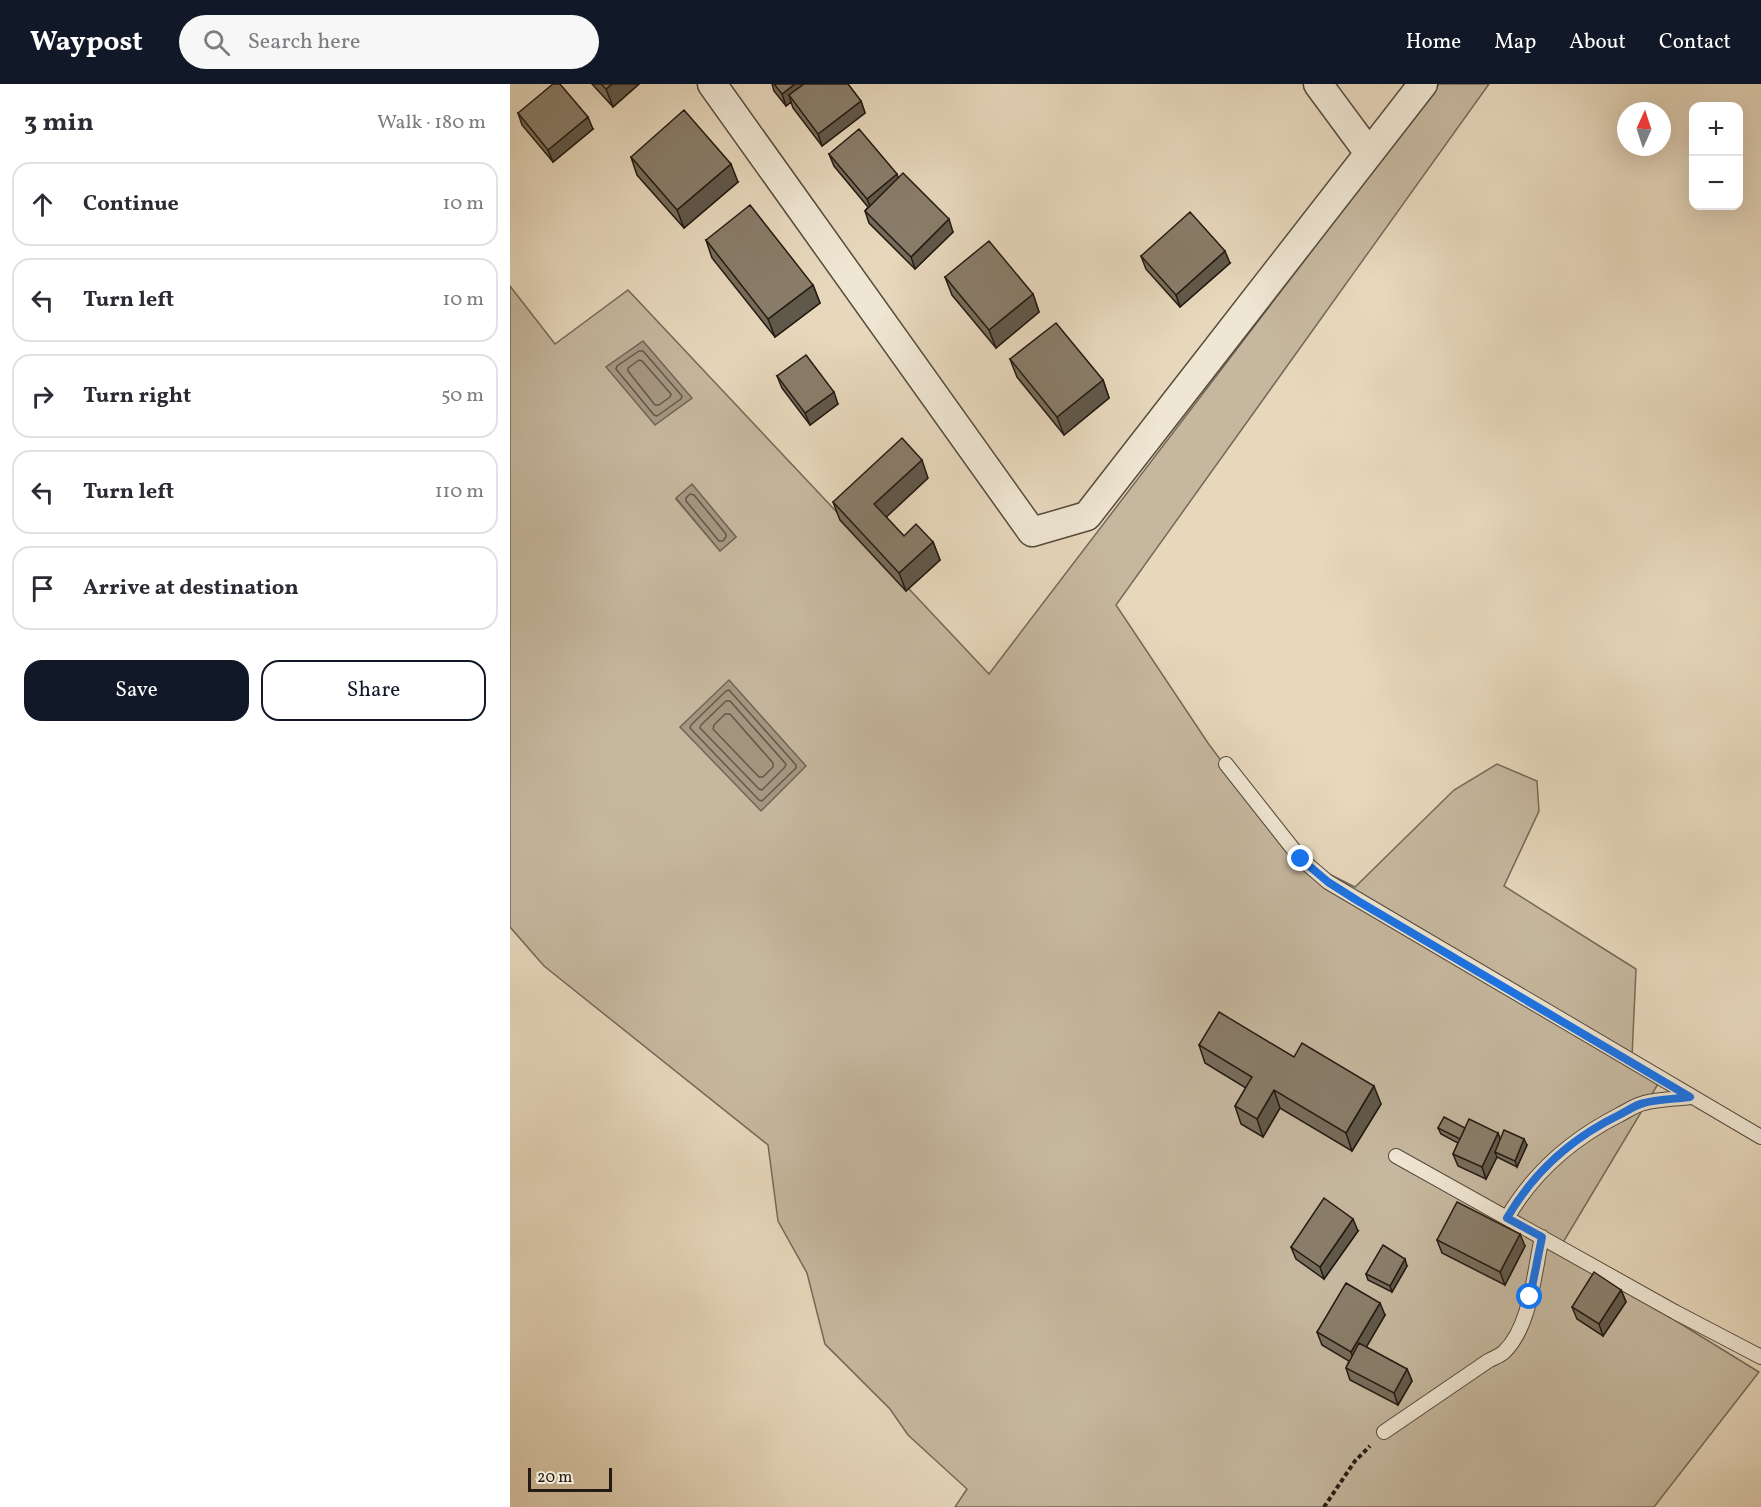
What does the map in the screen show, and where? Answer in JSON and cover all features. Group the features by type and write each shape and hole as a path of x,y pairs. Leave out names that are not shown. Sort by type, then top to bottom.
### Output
{"street":[{"path":"712,84 1032,532 1087,516 1423,84"},
{"path":"1318,84 1369,153"}],"lane":[{"path":"1227,764 1301,859 1328,882 1761,1137"},
{"path":"1507,1218 1520,1194 1533,1183 1548,1163 1572,1143 1609,1120 1644,1103 1690,1097"},
{"path":"1396,1156 1542,1237 1759,1352"},
{"path":"1384,1432 1488,1361 1504,1353 1515,1337 1530,1297 1542,1237"}],"path":[{"path":"1324,1507 1355,1461 1384,1432"}],"shaded area":[{"path":"1439,84 1489,84 1116,605 1208,743 1291,855 1355,887 1454,790 1497,764 1537,781 1539,811 1504,886 1636,969 1632,1057 1664,1074 1559,1249 1759,1372 1654,1507 955,1507 967,1489 908,1435 890,1409 825,1344 807,1273 778,1221 768,1145 544,966 510,927 510,286 555,344 628,290 989,674","holes":["692,485 736,537 720,551 676,499"]}],"water":[{"path":"643,341 692,398 655,425 606,367"},
{"path":"692,484 736,537 720,551 676,498"},
{"path":"729,680 806,766 761,811 680,727"}],"building":[{"path":"553,84 560,84 588,117 548,150 518,113"},
{"path":"601,84 612,84 606,89"},
{"path":"774,84 795,84 782,94"},
{"path":"804,84 848,84 861,101 818,134 789,95"},
{"path":"684,110 731,164 677,210 631,157"},
{"path":"859,129 897,174 867,199 829,154"},
{"path":"903,173 949,219 911,257 865,211"},
{"path":"750,205 813,285 768,319 706,240"},
{"path":"1190,212 1225,251 1176,295 1141,256"},
{"path":"989,241 1033,294 989,330 945,277"},
{"path":"1056,323 1103,380 1057,417 1010,359"},
{"path":"806,355 834,392 805,413 777,376"},
{"path":"902,438 922,460 874,504 904,536 916,524 933,542 899,573 833,502"},
{"path":"1219,1012 1294,1057 1302,1043 1374,1086 1346,1133 1274,1090 1257,1119 1235,1106 1252,1077 1199,1045"},
{"path":"1444,1117 1465,1128 1460,1139 1438,1128"},
{"path":"1469,1119 1498,1133 1482,1167 1453,1154"},
{"path":"1504,1130 1524,1139 1515,1161 1495,1152"},
{"path":"1324,1198 1353,1219 1320,1267 1291,1247"},
{"path":"1457,1202 1520,1234 1500,1272 1437,1240"},
{"path":"1383,1245 1405,1259 1390,1286 1366,1274"},
{"path":"1594,1272 1621,1290 1599,1324 1572,1307"},
{"path":"1346,1283 1380,1303 1351,1352 1317,1332"},
{"path":"1359,1343 1407,1369 1394,1393 1346,1368"}],"route":[{"path":"1301,859 1328,882 1358,901 1690,1097 1644,1103 1609,1120 1572,1143 1548,1163 1533,1183 1520,1194 1507,1218 1542,1237 1530,1297"}]}
